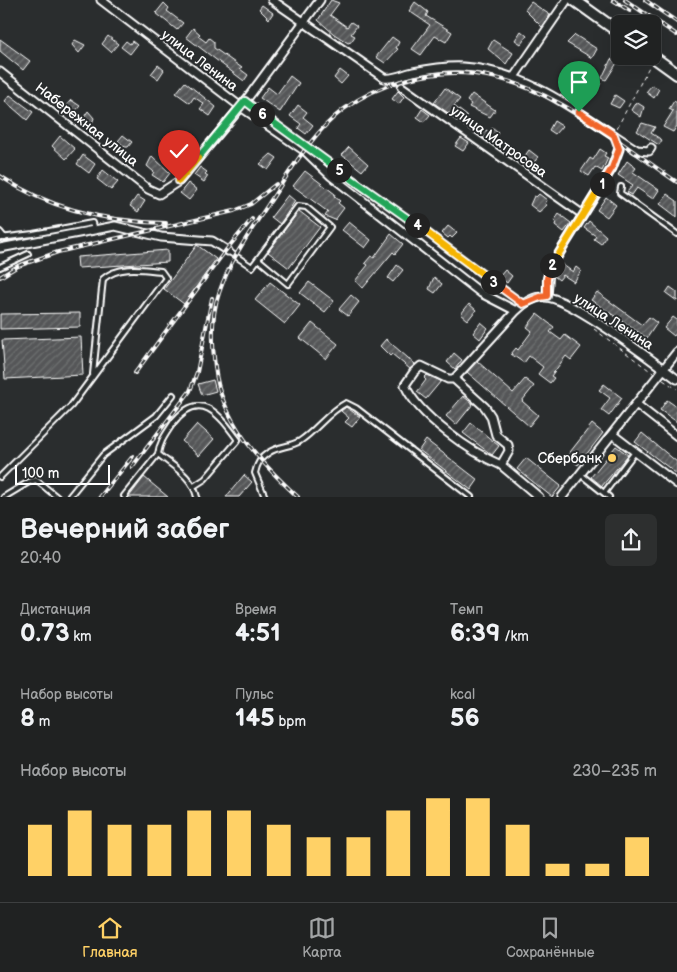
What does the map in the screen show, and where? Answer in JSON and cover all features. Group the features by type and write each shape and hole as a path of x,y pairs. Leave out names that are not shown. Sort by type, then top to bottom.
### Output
{"main road":[{"path":"574,0 611,27"},
{"path":"661,64 677,74"}],"street":[{"name":"улица Ленина","path":"101,0 241,107 305,151 331,176 480,293 516,311"},
{"path":"272,0 303,23 389,79 411,72 462,67 514,77 551,95 637,150 649,151 651,148"},
{"path":"241,107 320,0"},
{"path":"514,77 567,0"},
{"name":"Набережная улица","path":"0,72 148,189 159,194 179,181 241,107"},
{"name":"улица Матросова","path":"402,87 582,214"},
{"path":"454,379 523,304 547,296 549,270 612,168 619,149"},
{"path":"0,248 115,226 126,227 161,238 212,241 228,251"},
{"name":"улица Ленина","path":"547,296 577,309 677,379"},
{"path":"562,497 677,352"},
{"path":"501,465 509,451 508,445 496,435 492,416 485,407 454,379 448,379 421,366 414,372 405,385 416,403 444,428 501,465 539,497"},
{"path":"636,404 677,436"},
{"path":"612,434 677,484"}],"lane":[{"path":"621,187 620,193 677,234"},
{"path":"228,251 252,266 298,206 306,207 330,227 288,284 258,259"},
{"path":"0,232 3,238 92,223 94,230"},
{"path":"0,267 28,254"},
{"path":"0,477 71,406 166,278 161,270 137,269 112,272 103,279 93,374"},
{"path":"69,497 103,454 156,416 173,395"},
{"path":"265,497 256,472 260,460 274,450 292,446 303,440 338,407 346,403 356,408 471,497"},
{"path":"125,497 132,485 158,454 159,442 185,409 194,405 204,406 222,418 238,440 205,479 194,486"},
{"path":"604,493 635,452"},
{"path":"158,454 187,476 194,486 197,497"},
{"path":"580,474 608,497"},
{"path":"4,497 29,482 36,480 57,497"}],"path":[{"path":"614,135 649,65"},
{"path":"321,158 406,216 523,304"},
{"path":"591,326 658,377 677,389"}],"building":[{"path":"331,0 339,3 330,15 347,27 351,22 357,26 351,34 355,36 351,42 348,43 334,34 318,20"},
{"path":"415,2 428,12 426,16 452,32 446,42 435,36 421,55 412,49 430,25 409,11"},
{"path":"531,2 550,15 542,27 525,10"},
{"path":"164,3 169,8 167,11 183,23 177,30 156,13"},
{"path":"262,5 273,13 269,19 259,9"},
{"path":"193,28 200,34 198,36 206,42 209,38 214,42 214,48 242,68 240,69 248,75 244,81 186,37"},
{"path":"521,31 527,36 521,44 515,40"},
{"path":"575,35 597,49 592,58 567,43"},
{"path":"108,36 118,44 111,52 102,44"},
{"path":"392,37 399,42 396,48 398,49 385,63 376,57"},
{"path":"0,39 30,61 23,70 0,51"},
{"path":"75,40 85,45 79,53 72,45"},
{"path":"493,40 513,53 506,64 488,49"},
{"path":"126,41 130,44 132,41 137,45 130,54 121,47"},
{"path":"611,59 611,65 616,65 606,80 602,78"},
{"path":"158,65 164,70 158,79 151,74"},
{"path":"340,70 348,76 341,84 334,78"},
{"path":"290,76 299,83 280,112 260,98 268,87 277,94"},
{"path":"590,76 601,83 595,93 583,85"},
{"path":"185,82 216,107 210,116 200,109 204,104 194,97 190,103 176,93"},
{"path":"652,85 659,89 654,98 646,92"},
{"path":"445,88 460,99 454,106 467,116 465,125 434,103"},
{"path":"398,91 404,97 399,104 392,99"},
{"path":"472,94 495,110 490,117 469,107 471,104 467,101"},
{"path":"10,95 33,112 27,120 5,101"},
{"path":"615,95 624,101 619,108 610,104"},
{"path":"71,100 80,106 72,115 64,108"},
{"path":"674,101 677,103 677,126 673,132 663,127 673,111 669,109"},
{"path":"636,102 644,107 641,117 631,110"},
{"path":"298,105 307,112 303,117 313,125 306,134 298,128 301,124 290,116"},
{"path":"422,109 430,115 424,122 417,117"},
{"path":"88,111 94,118 91,126 82,120"},
{"path":"554,121 562,126 555,134 549,130"},
{"path":"642,123 655,127 651,133 662,140 659,145 637,131"},
{"path":"492,128 498,133 490,143 481,136 486,130 489,132"},
{"path":"123,135 132,142 128,147 125,147 118,141"},
{"path":"60,136 75,149 66,159 52,146"},
{"path":"461,138 469,143 463,151 455,146"},
{"path":"349,147 368,164 362,171 342,155"},
{"path":"600,149 606,153 604,156 608,158 602,171 595,167 589,176 581,171 590,158 593,160"},
{"path":"529,150 538,157 531,167 522,160"},
{"path":"271,154 277,158 268,170 260,164"},
{"path":"83,155 95,164 89,173 77,164"},
{"path":"152,156 170,173 163,182 152,175 154,172 147,166"},
{"path":"627,161 636,168 633,172 659,190 653,199 637,188 632,195 627,192 633,185 618,175"},
{"path":"200,167 207,172 205,174 208,176 204,182 194,175"},
{"path":"103,170 118,182 111,190 97,179"},
{"path":"305,171 335,194 334,196 340,201 338,203 344,208 335,220 325,216 328,212 293,186"},
{"path":"188,183 197,190 189,200 180,193"},
{"path":"539,194 547,200 545,204 547,205 539,212 530,205 534,196 536,197"},
{"path":"667,194 677,201 677,217 660,204"},
{"path":"288,195 295,201 280,224 271,217"},
{"path":"137,196 145,201 138,212 130,206"},
{"path":"606,197 616,205 607,217 597,210"},
{"path":"299,211 320,227 289,268 268,252"},
{"path":"559,214 571,223 564,232 555,225 556,222 554,221"},
{"path":"589,221 606,236 601,244 594,239 596,236 584,228"},
{"path":"349,222 371,240 365,248 342,230"},
{"path":"448,226 457,233 452,238 450,236 448,238 442,233"},
{"path":"391,234 403,244 395,254 393,252 363,288 355,281 368,265 365,263 371,256 374,258"},
{"path":"197,245 216,259 184,304 164,289"},
{"path":"168,250 168,262 78,268 77,257"},
{"path":"560,263 573,272 576,267 581,271 574,282 563,275 559,280 554,276"},
{"path":"397,265 403,270 393,282 388,278"},
{"path":"505,270 512,276 507,283 499,277"},
{"path":"434,277 442,284 435,293 429,289"},
{"path":"270,282 300,305 285,324 255,300"},
{"path":"309,282 334,301 325,312 300,293"},
{"path":"670,287 677,292 677,301 666,293"},
{"path":"597,292 642,325 649,317 657,323 647,338 591,300"},
{"path":"351,295 359,302 348,316 339,309"},
{"path":"469,304 476,310 468,320 461,314"},
{"path":"80,313 80,327 0,329 0,314"},
{"path":"537,314 554,327 550,332 561,340 565,335 581,347 571,360 566,356 551,376 554,378 550,383 538,374 543,367 529,356 524,363 511,354 516,348 518,350 532,331 527,327"},
{"path":"673,317 677,320 677,332 674,336 664,328"},
{"path":"481,322 488,328 480,339 473,333"},
{"path":"312,323 338,344 326,359 300,338"},
{"path":"81,337 83,375 5,379 2,340"},
{"path":"386,339 415,364 410,369 392,354 390,356 380,346"},
{"path":"454,353 462,360 455,369 447,362"},
{"path":"477,361 513,393 525,379 534,386 522,401 538,415 529,426 467,372"},
{"path":"427,375 441,381 426,399 417,392 426,380 424,378"},
{"path":"213,380 216,391 202,395 198,384"},
{"path":"604,384 622,398 609,416 601,410 610,398 599,390"},
{"path":"463,396 473,404 456,425 446,416"},
{"path":"667,400 677,407 677,422 660,410"},
{"path":"346,407 360,417 352,427 345,422 349,418 341,411"},
{"path":"471,423 499,446 492,455 463,433"},
{"path":"197,424 214,439 199,456 182,441"},
{"path":"592,424 603,433 578,465 567,456"},
{"path":"642,433 677,462 677,474 635,442"},
{"path":"426,440 478,480 471,490 419,450"},
{"path":"616,446 628,455 602,486 591,477"},
{"path":"526,458 561,486 552,497 517,469"},
{"path":"244,475 252,482 239,497 226,497"},
{"path":"144,477 168,497 129,497"}],"railway":[{"path":"613,0 630,11"},
{"path":"625,0 677,35"},
{"path":"645,0 677,22"},
{"path":"298,497 257,455 234,423 225,405 215,367 213,320 219,293 235,258 248,236 312,141 344,109 389,85 423,76 457,73 502,79 529,88 581,116 677,182"},
{"path":"0,176 38,197 80,212 122,220 166,223"},
{"path":"0,277 18,266 58,252 234,211 251,204 276,184"},
{"path":"135,373 226,250 252,219"},
{"path":"132,467 190,391 197,372 212,298"},
{"path":"100,497 133,456"}],"place":[{"name":"Сбербанк","path":"612,458"}],"route":[{"path":"179,181 245,101 309,149 406,216 523,304 547,296 549,270 612,168 619,149 614,135 579,112"}]}
